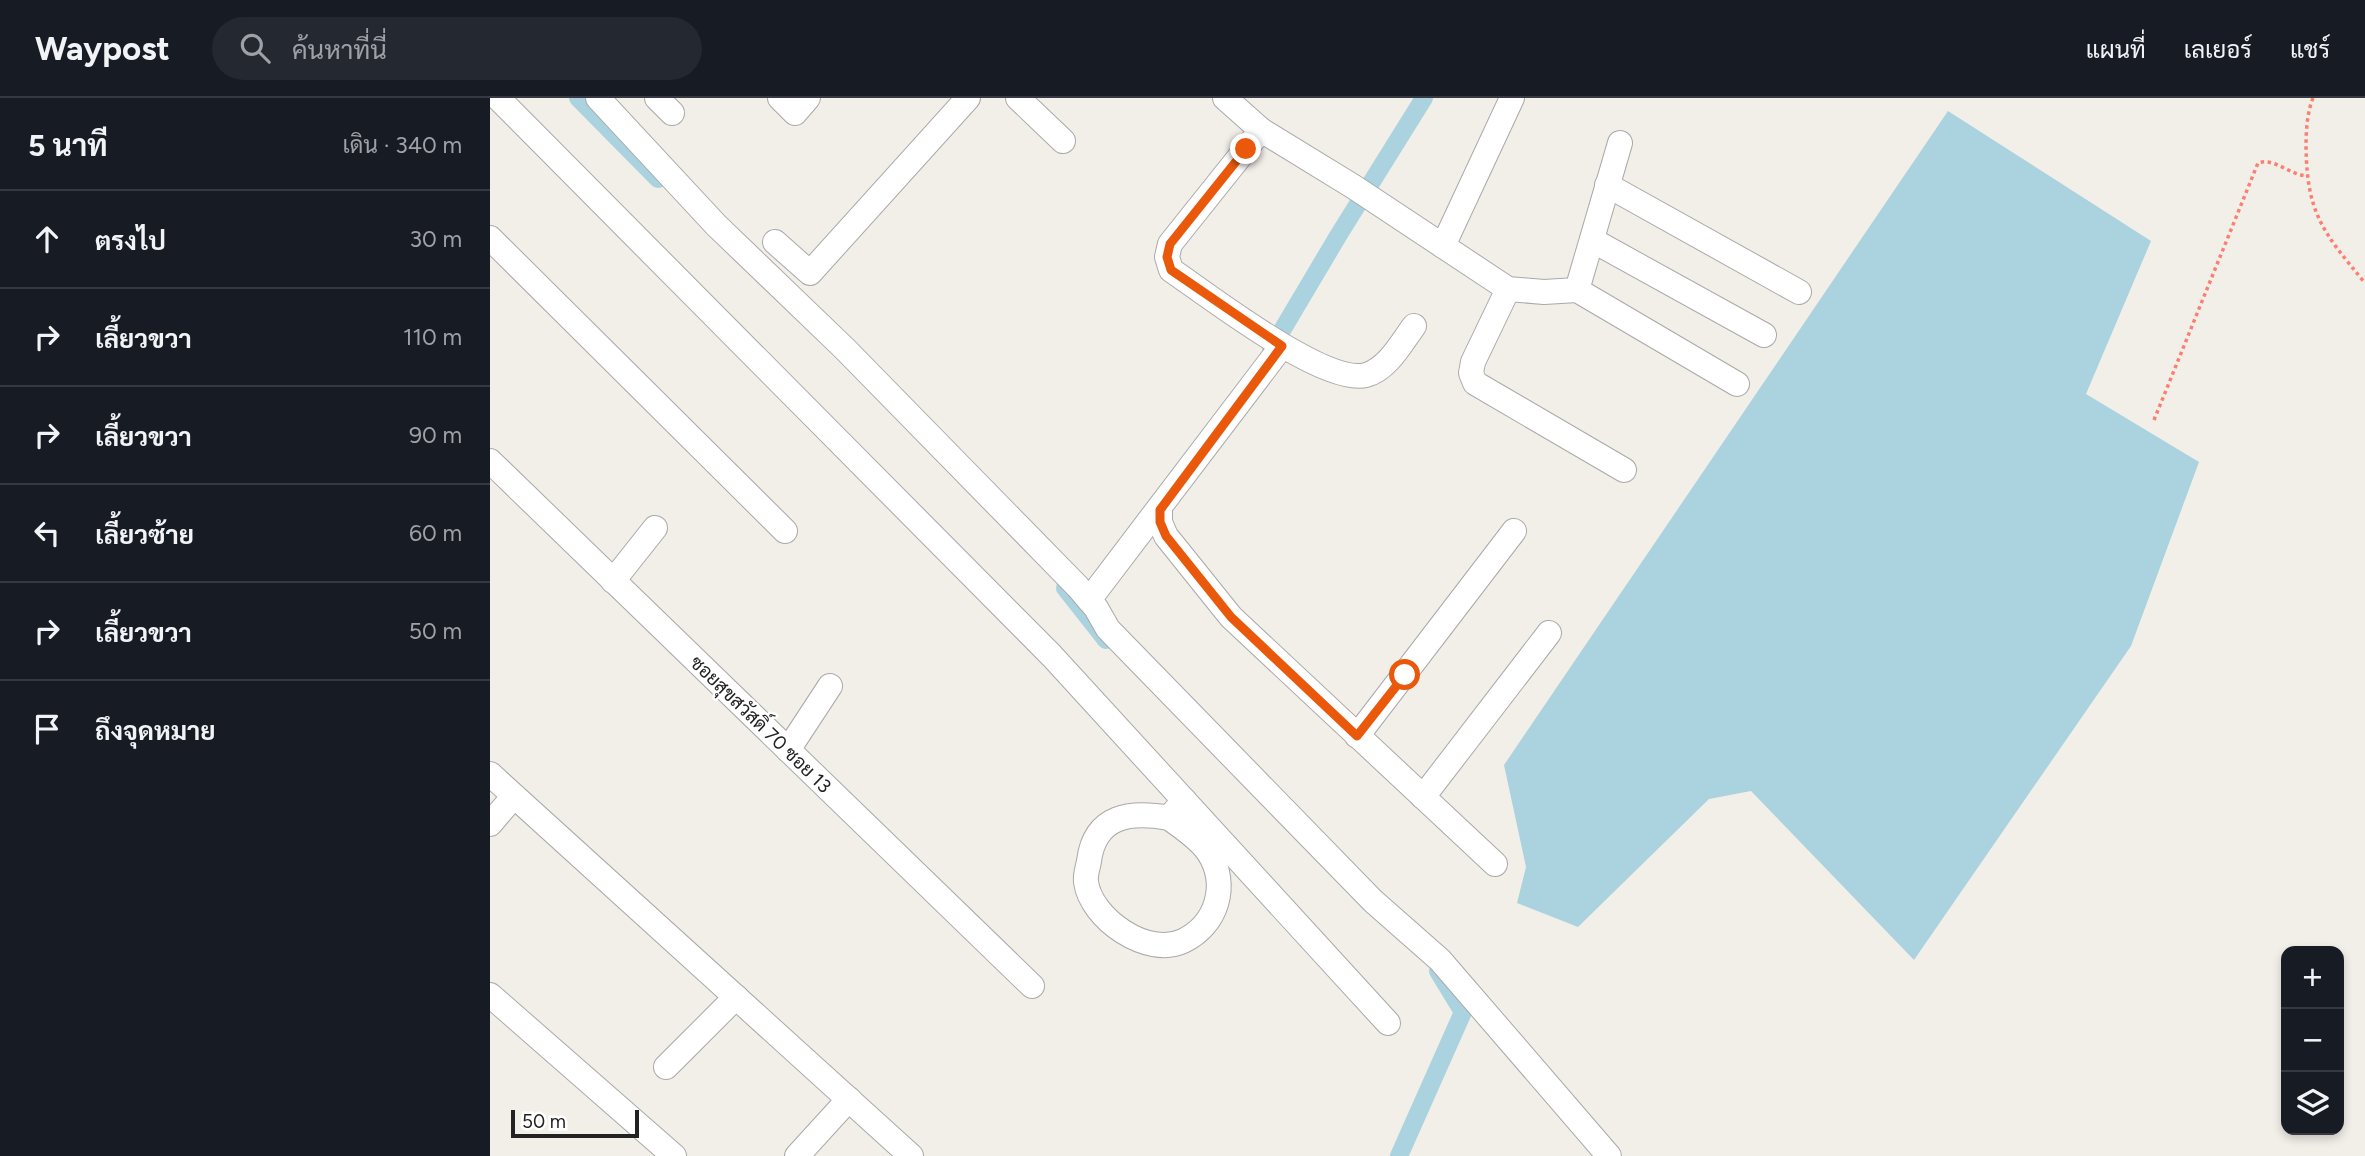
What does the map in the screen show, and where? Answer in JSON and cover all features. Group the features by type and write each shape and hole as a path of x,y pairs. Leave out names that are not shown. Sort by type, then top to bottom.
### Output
{"street":[{"path":"498,98 1052,656 1176,809 1208,850 1217,870 1217,904 1207,927 1181,943 1145,945 1116,927 1094,903 1086,881 1089,855 1096,834 1112,820 1176,809"},
{"path":"598,98 716,225 845,349 1089,600 1108,629 1340,868 1389,916 1440,960 1609,1156"},
{"path":"780,98 795,113 808,98"},
{"path":"775,242 810,273 968,98"},
{"path":"1018,98 1063,141"},
{"path":"1225,98 1261,130 1354,187 1508,289 1544,292 1577,290 1737,384"},
{"path":"1443,246 1512,98"},
{"path":"1261,130 1170,244 1167,257 1171,270 1282,346 1347,377 1368,375 1390,359 1414,326"},
{"path":"1577,290 1620,143"},
{"path":"1607,185 1799,292"},
{"path":"490,238 785,531"},
{"path":"1592,240 1764,335"},
{"path":"1508,289 1473,362 1471,373 1475,383 1624,470"},
{"path":"1089,600 1282,346"},
{"name":"ซอยสุขสวัสดิ์ 70 ซอย 13","path":"490,461 1032,986"},
{"path":"1160,510 1160,522 1166,536 1231,617 1495,864"},
{"path":"613,581 654,528"},
{"path":"1357,736 1514,531"},
{"path":"1423,797 1549,633"},
{"path":"788,750 830,686"},
{"path":"490,774 911,1156"},
{"path":"490,824 514,796"},
{"path":"1176,809 1388,1023"},
{"path":"490,995 674,1156"},
{"path":"666,1067 736,997"},
{"path":"797,1156 849,1099"}],"path":[{"path":"2313,98 2306,136 2307,176 2312,206 2337,248 2365,283"},
{"path":"2154,420 2258,163 2267,161 2294,174 2307,176"}],"water":[{"path":"1948,111 2151,241 2086,394 2199,462 2131,646 1914,960 1751,791 1709,799 1578,927 1517,903 1526,867 1504,765"}],"waterway":[{"path":"578,98 658,179"},
{"path":"1271,349 1424,98"},
{"path":"1065,588 1106,640"},
{"path":"1399,1156 1463,1012 1438,971"}],"route":[{"path":"1246,149 1170,244 1167,257 1171,270 1282,346 1160,510 1160,522 1166,536 1231,617 1357,736 1405,675"}]}
